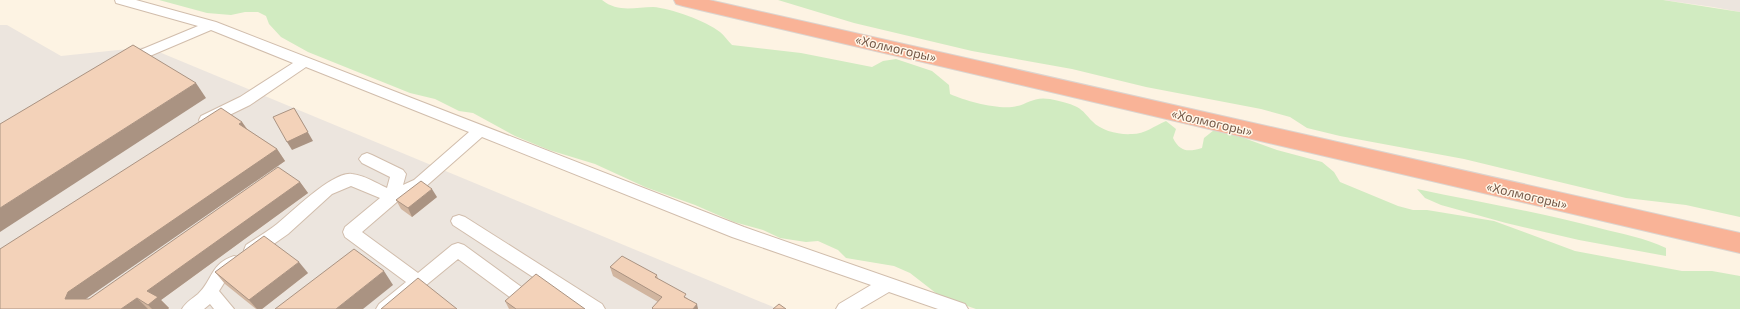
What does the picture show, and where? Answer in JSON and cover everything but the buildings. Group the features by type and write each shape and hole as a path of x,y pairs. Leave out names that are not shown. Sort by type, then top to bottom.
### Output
{"highway":[{"name":"«Холмогоры»","path":"683,0 1740,244"}],"lane":[{"path":"121,0 212,25 479,132 738,232 959,309"},
{"path":"114,68 134,56 212,25"},
{"path":"191,128 245,101 304,62"},
{"path":"418,282 351,232 392,197 419,184 479,132"},
{"path":"367,159 398,174 392,197"},
{"path":"206,297 223,270 282,229 327,190 351,178 392,197"},
{"path":"459,221 596,309"},
{"path":"385,309 458,250 521,296"},
{"path":"845,309 888,284"},
{"path":"191,309 210,294 225,309"}],"shaded area":[{"path":"1663,0 1740,0 1740,12 1713,7"},
{"path":"0,25 7,25 61,56 147,47 778,309 0,309"}],"green space":[{"path":"159,0 602,0 614,7 620,8 660,8 688,16 714,28 720,32 732,45 801,53 872,67 883,61 896,59 932,71 949,85 950,94 964,99 998,107 1012,107 1044,98 1067,103 1084,112 1100,127 1116,133 1137,134 1166,121 1176,129 1173,138 1179,146 1185,150 1202,148 1204,138 1214,130 1244,138 1277,150 1322,162 1334,172 1340,182 1398,206 1413,210 1427,210 1494,221 1575,251 1682,271 1712,271 1740,276 1740,309 976,309 941,297 910,273 894,266 846,258 838,250 818,241 806,242 780,238 763,230 734,222 695,205 645,187 595,164 549,150 515,136 473,113 459,111 435,99 410,93 308,52 281,37 269,24 266,16 258,12 245,12 231,15 207,13"},
{"path":"778,0 1663,0 1740,12 1740,217 1686,205 1626,198 1464,159 1340,136 1307,128 1290,117 1261,109 1146,87 1072,69 972,51 854,23"},
{"path":"1417,189 1554,217 1633,236 1666,248 1666,256 1579,240 1506,223 1441,205 1425,198"}]}
